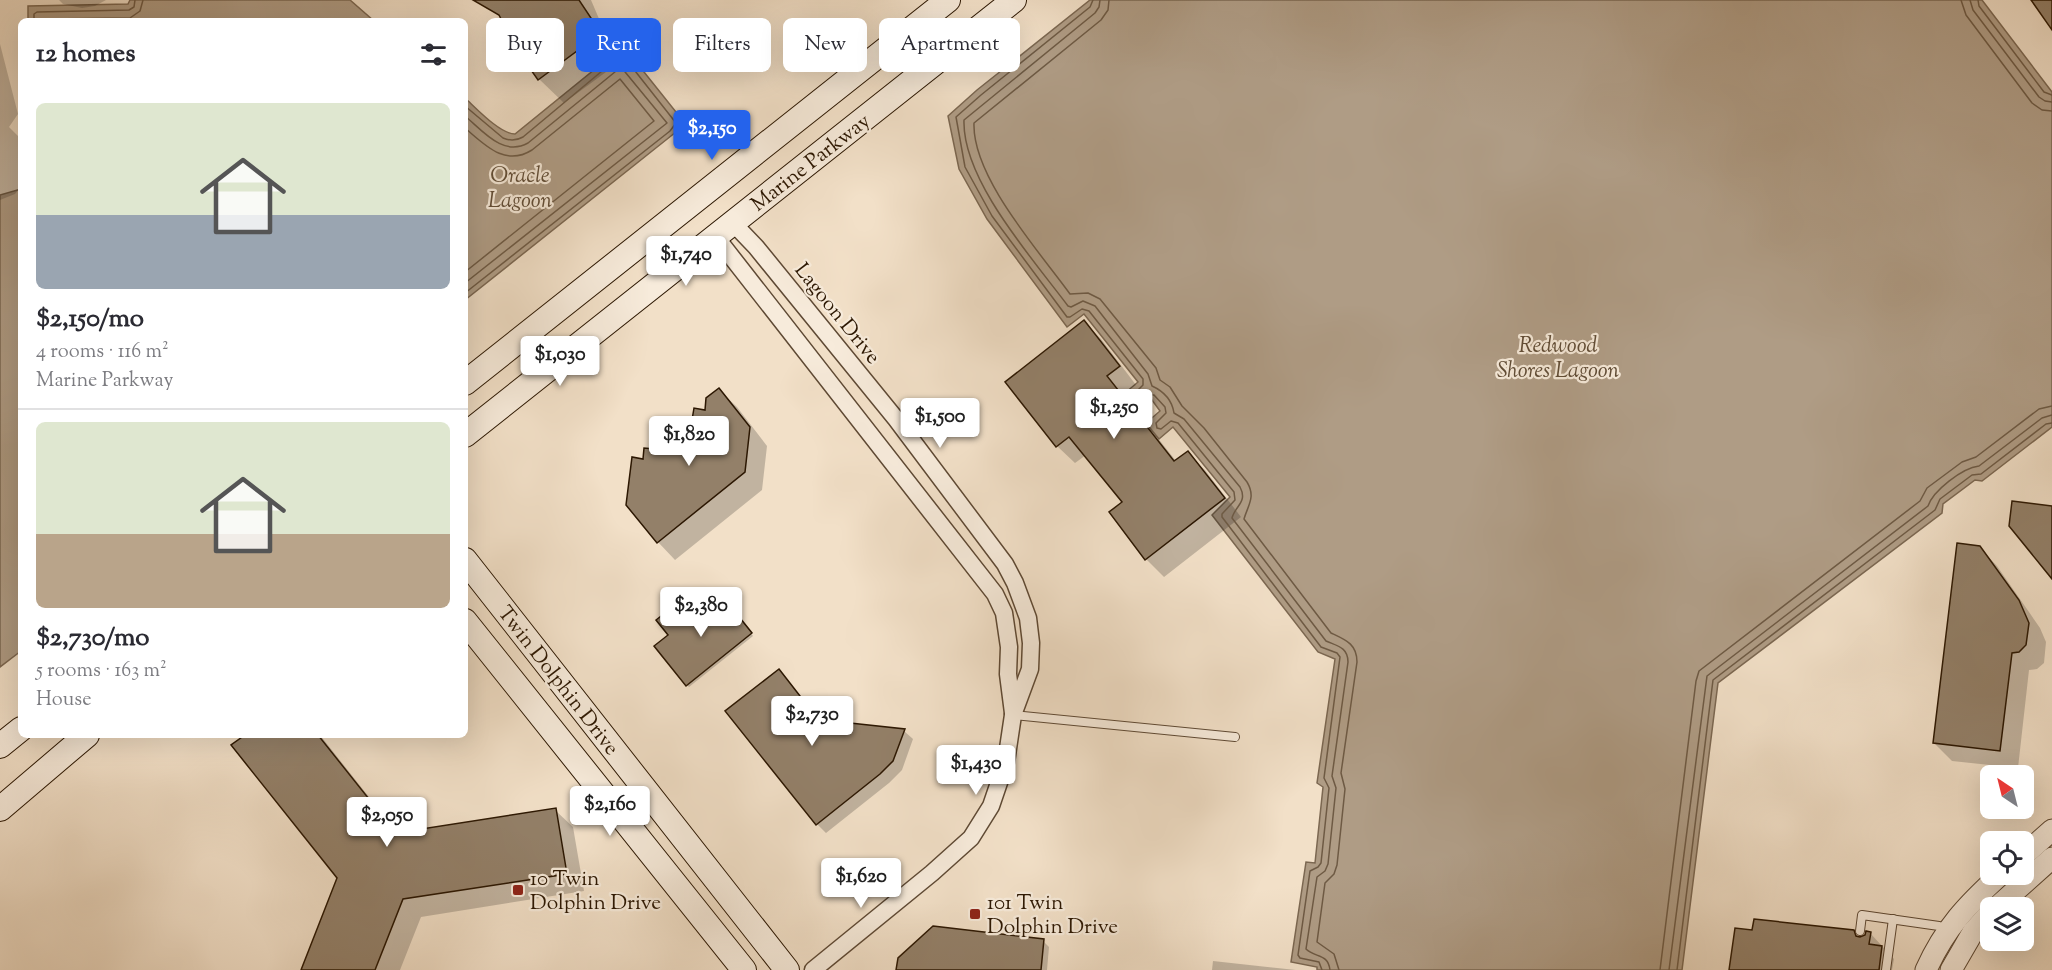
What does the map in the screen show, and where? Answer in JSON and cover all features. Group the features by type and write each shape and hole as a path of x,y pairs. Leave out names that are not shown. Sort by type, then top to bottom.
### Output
{"main road":[{"name":"Marine Parkway","path":"468,381 948,0"},
{"name":"Marine Parkway","path":"468,433 1014,0"},
{"name":"Twin Dolphin Drive","path":"468,564 787,970"},
{"name":"Twin Dolphin Drive","path":"468,625 744,970"},
{"path":"0,746 18,731"},
{"path":"0,809 83,738"}],"street":[{"name":"Lagoon Drive","path":"725,230 995,594 1004,613 1008,635 1008,674 1013,715"},
{"name":"Lagoon Drive","path":"725,230 756,247 896,419 999,556 1016,583 1028,618 1031,643 1030,669 1013,715 1006,762 991,806 971,838 932,873 813,970"},
{"path":"2034,846 2052,830"},
{"path":"2008,897 2052,858"},
{"path":"1926,970 1947,929 1989,885"},
{"path":"1951,970 1980,924"}],"lane":[{"path":"1013,715 1235,737"},
{"path":"1860,931 1862,915 1947,929"},
{"path":"1886,970 1893,919"}],"water":[{"path":"130,0 350,0 371,18 28,18 28,6 128,4"},
{"name":"Redwood Shores Lagoon","path":"1090,0 1982,0 2052,92 2052,427 1982,481 1975,480 1943,504 1942,513 1718,683 1682,970 1317,970 1317,967 1291,962 1306,862 1315,863 1323,787 1317,783 1335,659 1318,652 1212,515 1230,497 1173,427 1159,439 1146,423 1160,411 1152,400 1139,410 1125,393 1138,382 1084,314 1067,327 987,219 959,169 948,116 1000,72 1020,72 1020,56"},
{"name":"Oracle Lagoon","path":"591,72 644,72 680,117 681,128 468,298 468,101 502,130 515,134"},
{"path":"18,190 18,653 0,667 0,195"}],"building":[{"path":"473,0 579,0 591,18 576,18 576,52 564,61 564,18 500,18"},
{"path":"2031,0 2052,0 2052,30"},
{"path":"532,72 549,72 538,80"},
{"path":"1084,320 1120,366 1107,376 1174,461 1188,451 1225,498 1145,560 1109,512 1122,502 1069,437 1056,447 1005,382"},
{"path":"719,388 750,427 745,472 657,543 626,505 632,457 643,459 644,448 655,449 656,439 667,439 668,428 680,430 681,418 692,420 694,408 705,410 706,398"},
{"path":"2012,501 2052,506 2052,579 2009,526"},
{"path":"1957,543 1980,546 2019,600 2029,623 2026,645 2019,652 2012,653 2000,751 1933,743"},
{"path":"720,593 752,633 686,686 654,646 668,635 656,620 670,609 681,624"},
{"path":"779,669 828,732 841,722 905,729 893,761 816,825 725,711"},
{"path":"241,738 320,738 396,833 556,808 567,874 403,899 375,970 301,970 337,878 231,745"},
{"path":"1754,919 1854,930 1856,936 1860,937 1865,935 1866,931 1871,932 1869,944 1882,946 1879,970 1729,970 1735,928 1752,930"},
{"path":"933,926 1044,939 1041,970 896,970 898,958"}],"place":[{"name":"10 Twin Dolphin Drive","path":"518,890"},
{"name":"101 Twin Dolphin Drive","path":"975,914"}]}
